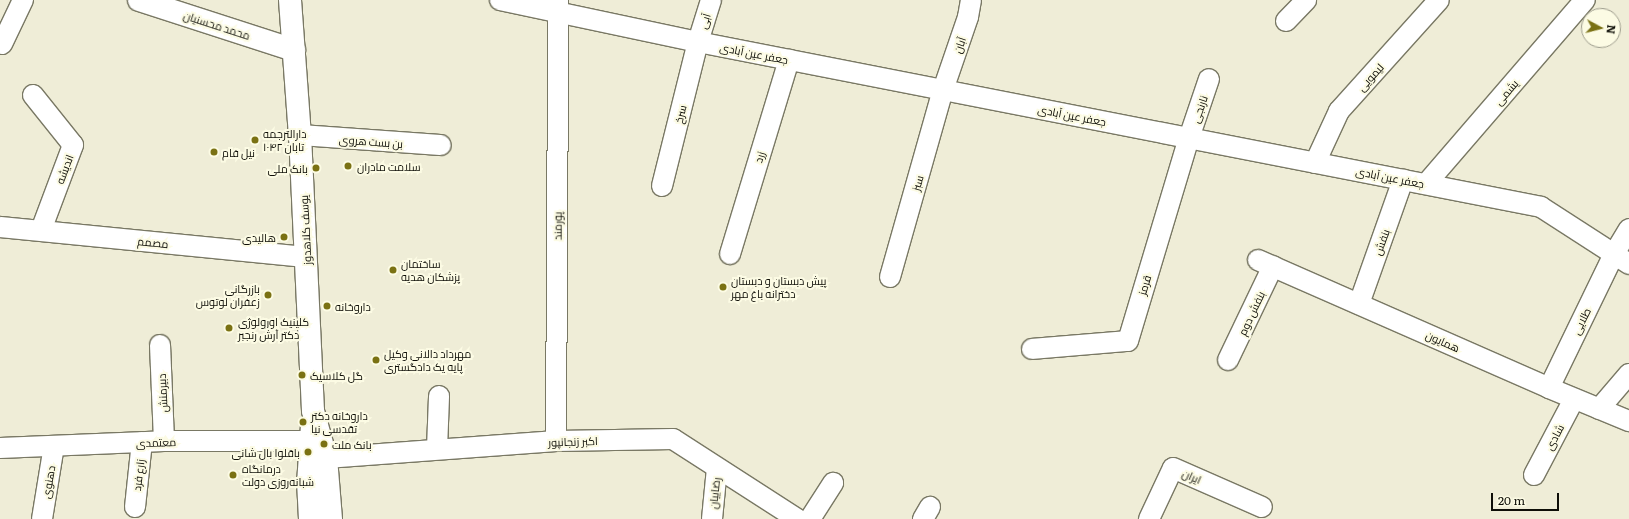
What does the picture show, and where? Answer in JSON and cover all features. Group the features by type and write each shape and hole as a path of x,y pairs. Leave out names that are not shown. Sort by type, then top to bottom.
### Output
{"main road":[{"name":"محمد محسنیان","path":"140,0 294,50"},
{"name":"یوسف کلاهدوز","path":"290,0 300,135 313,411 326,458 331,519"},
{"path":"310,519 308,484 313,411"}],"street":[{"path":"2,44 22,0"},
{"name":"جعفر عین آبادی","path":"500,0 558,6 698,42 1541,207 1622,259"},
{"name":"آبی","path":"698,42 710,0"},
{"name":"آبان","path":"943,90 968,17 970,0"},
{"path":"1286,22 1306,0"},
{"name":"لیمویی","path":"1315,163 1338,111 1439,0"},
{"name":"یشمی","path":"1426,184 1585,0"},
{"name":"پورمند","path":"556,441 558,6"},
{"name":"سرخ","path":"662,186 698,42"},
{"name":"زرد","path":"730,254 788,60"},
{"name":"نارنجی","path":"1189,138 1209,80"},
{"name":"سبز","path":"890,277 943,90"},
{"name":"اندیشه","path":"33,95 73,145 41,230"},
{"name":"بن بست هروی","path":"300,135 441,145"},
{"name":"قرمز","path":"1032,349 1128,341 1189,138"},
{"name":"بنفش","path":"1359,304 1403,180"},
{"name":"مصمم","path":"0,227 306,257"},
{"name":"طلایی","path":"1548,388 1622,259 1629,229"},
{"name":"همایون","path":"1266,263 1548,388 1629,421"},
{"name":"بنفش دوم","path":"1228,360 1266,263"},
{"name":"دبیرمنش","path":"160,345 164,441"},
{"path":"1598,409 1629,374"},
{"path":"436,449 439,396"},
{"name":"شادی","path":"1534,475 1574,399"},
{"name":"اکبر زنجانپور","path":"326,458 556,441 673,439 797,519"},
{"name":"معتمدی","path":"0,448 164,441 311,441"},
{"name":"زارع فرد","path":"135,507 142,442"},
{"name":"دهنوی","path":"42,519 54,446"},
{"name":"رضاییان","path":"712,519 717,468"},
{"name":"ایران","path":"1149,519 1173,468 1262,507"},
{"path":"810,519 833,483"}],"place":[{"name":"دارالترجمه ۱۰۴۲ تابان","path":"255,140"},
{"name":"نیل فام","path":"214,152"},
{"name":"سلامت مادران","path":"348,166"},
{"name":"بانک ملی","path":"316,168"},
{"name":"هالیدی","path":"284,237"},
{"name":"ساختمان پزشکان هدیه","path":"393,270"},
{"name":"پیش دبستان و دبستان دخترانه باغ مهر","path":"723,287"},
{"name":"بازرگانی زعفران لوتوس","path":"268,295"},
{"name":"داروخانه","path":"327,306"},
{"name":"کلینیک اورولوژی دکتر آرش رنجبر","path":"229,328"},
{"name":"مهرداد دالانی وکیل پایه یک دادگستری","path":"376,360"},
{"name":"گل کلاسیک","path":"302,375"},
{"name":"داروخانه دکتر تقدسی نیا","path":"303,422"},
{"name":"بانک ملت","path":"324,444"},
{"name":"باقلوا بال شانی","path":"308,452"},
{"name":"درمانگاه شبانه‌روزی دولت","path":"233,475"}]}
